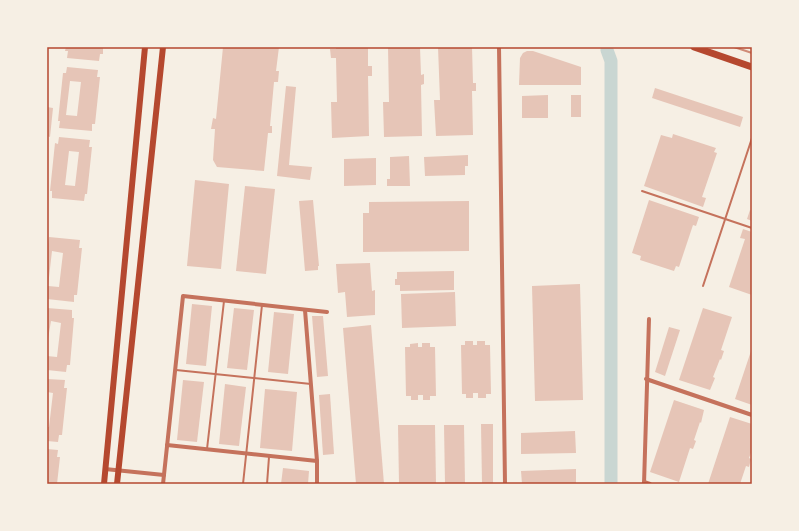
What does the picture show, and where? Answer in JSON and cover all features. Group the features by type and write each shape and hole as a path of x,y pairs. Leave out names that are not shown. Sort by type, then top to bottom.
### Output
{"main road":[{"path":"104,484 145,47"},
{"path":"117,484 163,47"},
{"path":"694,47 752,67"}],"street":[{"path":"499,47 505,484"},
{"path":"163,484 183,296 327,312"},
{"path":"305,310 317,461 317,484"},
{"path":"649,319 646,378 644,483 650,484"},
{"path":"646,378 752,414"},
{"path":"167,445 317,461"},
{"path":"105,469 164,475"}],"lane":[{"path":"703,286 752,138"},
{"path":"642,191 752,228"},
{"path":"207,449 224,301"},
{"path":"243,484 262,305"},
{"path":"175,370 311,384"},
{"path":"267,484 270,456"}],"building":[{"path":"66,47 103,47 103,54 100,54 99,61 67,58 68,51 65,51"},
{"path":"223,47 279,47 276,71 279,71 278,82 274,82 270,126 272,126 272,133 268,133 264,171 217,167 213,160 215,129 211,129 213,118 216,119"},
{"path":"336,47 368,47 368,66 372,66 372,76 368,76 369,136 332,138 331,102 337,102 336,58 331,58 330,49 336,49"},
{"path":"388,47 420,47 421,75 424,74 424,84 421,85 422,136 384,137 383,102 389,102"},
{"path":"438,47 472,47 473,83 476,83 476,91 472,91 473,135 436,136 434,100 440,100"},
{"path":"533,51 581,67 581,85 519,85 520,58 523,53"},
{"path":"67,67 98,70 97,77 100,77 95,124 92,124 92,131 59,128 60,121 58,121 63,73 66,73","holes":["70,81 81,82 77,116 66,115"]},
{"path":"286,86 296,87 289,165 312,167 310,180 277,176"},
{"path":"655,88 743,117 740,127 652,98"},
{"path":"548,95 548,118 522,118 522,96"},
{"path":"571,95 581,95 581,117 571,117"},
{"path":"47,107 53,108 50,137 47,136"},
{"path":"673,134 716,148 714,152 717,153 702,197 706,198 703,207 644,186 661,135 672,138"},
{"path":"59,137 90,140 89,147 92,147 87,194 85,194 84,201 52,198 52,191 50,191 55,143 58,144","holes":["69,151 79,152 75,186 65,185"]},
{"path":"468,155 468,166 465,166 465,175 425,176 424,157"},
{"path":"409,156 410,186 387,186 387,179 390,179 390,157"},
{"path":"376,158 376,185 344,186 344,159"},
{"path":"195,180 229,184 221,269 187,266"},
{"path":"245,186 275,189 266,274 236,271"},
{"path":"313,200 319,266 318,270 305,271 299,201"},
{"path":"649,200 699,217 696,226 693,225 679,267 676,266 674,271 640,260 641,256 632,253"},
{"path":"469,201 469,251 363,252 363,213 369,213 369,202"},
{"path":"750,210 752,211 752,221 747,219"},
{"path":"743,229 752,232 752,295 729,287 745,239 740,238"},
{"path":"49,237 80,240 79,248 82,248 77,295 74,295 74,302 47,299","holes":["52,251 63,253 59,287 48,286"]},
{"path":"370,263 372,291 375,290 375,315 347,317 345,292 338,293 336,264"},
{"path":"454,271 454,290 400,291 400,285 395,285 397,272"},
{"path":"580,284 583,400 535,401 532,286"},
{"path":"455,292 456,326 402,328 401,294"},
{"path":"192,304 212,306 206,366 186,364"},
{"path":"47,308 72,310 72,318 74,318 70,365 67,365 66,372 47,370 47,356 57,357 61,323 51,321 47,345"},
{"path":"234,308 254,310 247,370 227,368"},
{"path":"703,308 732,317 721,350 724,351 713,377 715,378 710,390 679,380"},
{"path":"274,312 294,314 288,374 268,372"},
{"path":"312,316 323,316 328,376 317,377"},
{"path":"371,325 384,484 356,484 343,328"},
{"path":"669,327 680,330 665,376 655,372"},
{"path":"465,341 473,341 473,345 477,345 477,341 485,341 485,345 490,345 491,394 486,394 486,398 478,398 478,393 473,393 473,398 466,398 466,394 462,394 461,345 465,345"},
{"path":"418,343 418,347 422,347 422,343 430,343 430,347 435,347 436,396 430,396 430,400 423,400 423,395 418,395 418,400 411,400 411,396 406,396 405,347 410,347 410,344"},
{"path":"752,348 752,405 735,399"},
{"path":"47,379 65,380 64,388 67,388 62,435 59,435 58,442 47,441 47,427 49,427 53,393 47,392"},
{"path":"183,380 204,382 197,442 177,440"},
{"path":"225,384 246,387 239,446 219,444"},
{"path":"265,389 297,392 292,451 260,448"},
{"path":"330,394 334,454 323,455 319,395"},
{"path":"674,400 704,410 701,423 700,422 694,440 696,441 693,449 690,448 679,482 650,472"},
{"path":"730,417 752,424 752,450 749,458 751,459 749,467 746,466 740,484 708,484"},
{"path":"481,424 493,424 493,484 482,484"},
{"path":"398,425 435,425 436,484 399,484"},
{"path":"444,425 464,425 465,484 445,484"},
{"path":"575,431 576,453 521,454 521,433"},
{"path":"47,449 58,450 57,457 60,457 57,484 47,484"},
{"path":"283,468 309,471 308,484 281,484"},
{"path":"576,469 576,484 522,484 521,471"}],"waterway":[{"path":"607,50 611,61 611,484"}],"railway":[{"path":"734,47 752,53"}]}
